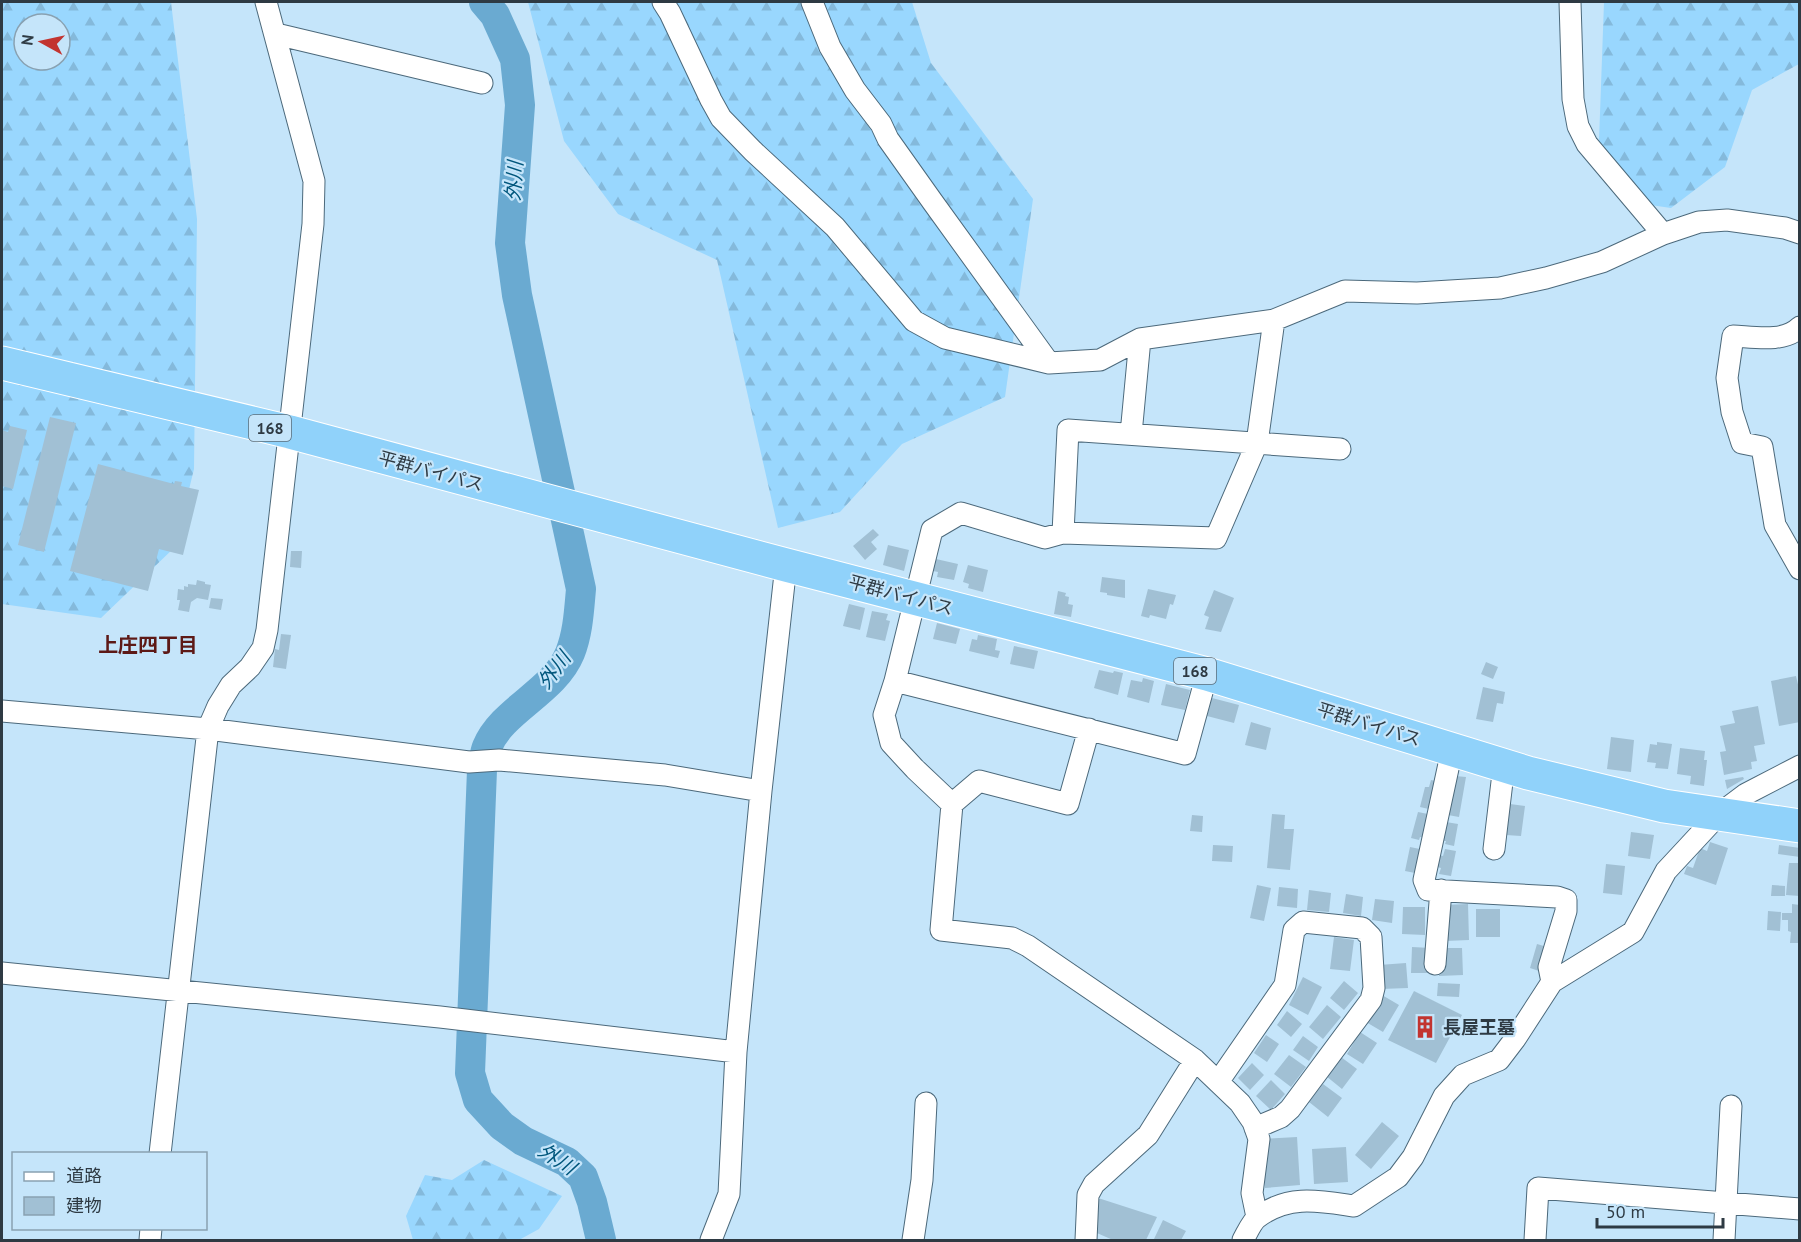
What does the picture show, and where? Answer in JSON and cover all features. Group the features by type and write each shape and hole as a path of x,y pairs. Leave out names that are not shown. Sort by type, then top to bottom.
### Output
{"highway":[{"name":"平群バイパス","path":"2,363 290,432 786,565 1207,674 1504,765 1664,806 1800,826"}],"street":[{"path":"160,1152 208,729 231,684 250,668 263,648 267,630 313,224 314,181 266,2"},
{"path":"663,2 721,118 834,227 914,321 945,338 1049,363 1100,360 1140,339 1274,320 1345,291 1418,294 1500,288 1602,262 1663,234 1699,222 1727,220 1785,228 1800,233"},
{"path":"812,2 830,47 855,90 881,124 888,140 1049,363"},
{"path":"1570,2 1573,99 1578,126 1587,144 1663,234"},
{"path":"276,34 482,83"},
{"path":"952,804 891,743 884,715 895,681 932,530 961,513 1045,538 1063,533 1216,538 1257,443 1274,320"},
{"path":"1800,327 1794,332 1774,337 1733,336 1727,378 1732,412 1742,442 1762,447 1775,525 1800,569"},
{"path":"1131,434 1140,339"},
{"path":"1063,533 1068,430 1340,449"},
{"path":"711,1240 729,1194 735,1052 786,565"},
{"path":"895,681 1185,754 1207,674"},
{"path":"2,711 208,729 469,762 499,760 665,775 761,791"},
{"path":"1089,729 1068,804 979,781 952,804 941,930 1012,938 1038,952 1195,1060 1240,1103 1255,1128 1259,1139 1252,1193 1257,1217"},
{"path":"1452,750 1424,880 1428,890 1557,897 1566,900 1566,910 1550,967 1552,982"},
{"path":"1494,849 1504,765"},
{"path":"1243,1240 1257,1217 1288,1202 1310,1199 1354,1206 1398,1177 1413,1156 1444,1096 1462,1075 1499,1060 1552,982 1634,932 1666,871 1718,815 1746,794 1800,766"},
{"path":"1436,963 1441,890"},
{"path":"1218,1082 1285,985 1294,930 1303,922 1362,928 1371,937 1374,988 1371,1000 1290,1109 1281,1117 1255,1128"},
{"path":"2,973 492,1022 735,1052"},
{"path":"1086,1240 1088,1195 1094,1184 1148,1135 1195,1060"},
{"path":"913,1240 922,1180 927,1103"},
{"path":"1724,1240 1731,1106"},
{"path":"1535,1240 1538,1188 1800,1209"}],"green space":[{"path":"2,2 171,2 197,219 194,469 175,547 101,618 2,604"},
{"path":"528,2 912,2 931,63 1033,199 1005,397 902,444 840,512 778,528 717,260 618,214 564,141"},
{"path":"1604,2 1799,2 1799,64 1752,90 1725,167 1671,208 1623,201 1599,141"},
{"path":"484,1160 562,1196 539,1229 519,1240 413,1240 406,1216 425,1175 452,1180"}],"building":[{"path":"50,417 76,423 44,552 18,545"},
{"path":"10,426 27,430 13,489 2,486 2,430 8,432"},
{"path":"98,464 174,484 175,481 182,482 181,486 199,490 183,555 159,549 148,591 70,571"},
{"path":"873,529 879,535 871,542 877,549 865,560 853,546"},
{"path":"888,545 909,550 904,571 883,565"},
{"path":"291,551 302,551 301,568 290,567"},
{"path":"936,559 958,564 954,580 937,577 938,572 933,571"},
{"path":"968,565 988,570 983,592 968,588 969,584 963,582"},
{"path":"1102,577 1125,580 1125,598 1100,592"},
{"path":"197,580 211,585 208,600 197,598 191,602 189,612 178,610 180,600 177,600 178,589 184,590 184,586 188,587 188,584 196,585"},
{"path":"1148,589 1176,595 1173,605 1170,604 1166,619 1150,615 1149,618 1141,616"},
{"path":"1214,590 1234,598 1221,632 1205,629 1209,617 1204,615"},
{"path":"1058,591 1066,593 1065,596 1069,597 1068,604 1073,605 1071,617 1054,614"},
{"path":"211,598 223,599 221,610 209,608"},
{"path":"849,604 865,608 860,630 843,626"},
{"path":"872,611 888,614 886,620 890,621 885,641 866,637"},
{"path":"937,623 960,629 956,644 933,639"},
{"path":"281,634 291,635 286,669 273,667 275,649 279,650"},
{"path":"978,635 997,639 995,650 1000,651 998,658 969,651 972,639 977,640"},
{"path":"1014,646 1038,651 1034,669 1010,664"},
{"path":"1486,662 1498,667 1493,679 1481,674"},
{"path":"1099,670 1123,673 1118,695 1094,688"},
{"path":"1796,676 1800,693 1800,722 1779,726 1771,681"},
{"path":"1143,678 1154,681 1149,703 1127,697 1131,680 1142,682"},
{"path":"1166,684 1190,690 1185,710 1161,705"},
{"path":"1483,687 1505,692 1503,704 1497,703 1493,722 1476,719"},
{"path":"1212,698 1239,705 1234,723 1207,716"},
{"path":"1758,706 1765,744 1754,746 1757,761 1751,762 1752,769 1724,775 1720,752 1726,751 1720,726 1735,723 1732,711"},
{"path":"1251,722 1271,728 1266,750 1245,745"},
{"path":"1611,737 1634,740 1631,772 1607,769"},
{"path":"1657,742 1672,744 1668,769 1655,768 1656,763 1647,762 1650,744 1657,745"},
{"path":"1680,748 1705,751 1704,760 1707,760 1704,786 1690,784 1691,776 1677,774"},
{"path":"1455,776 1466,777 1459,817 1448,815"},
{"path":"1743,777 1744,779 1727,789 1725,780"},
{"path":"1431,780 1440,782 1433,810 1420,807 1425,787 1429,787"},
{"path":"1510,804 1525,806 1521,836 1506,835"},
{"path":"1418,812 1433,815 1427,838 1420,837 1419,840 1411,838"},
{"path":"1272,814 1285,815 1284,829 1294,829 1290,870 1267,868"},
{"path":"1192,815 1203,816 1202,832 1190,831"},
{"path":"1446,822 1458,824 1454,846 1445,844 1446,841 1443,841"},
{"path":"1631,832 1654,835 1650,859 1628,856"},
{"path":"1710,842 1728,848 1716,885 1684,874 1687,866 1693,868 1700,848 1707,851"},
{"path":"1213,845 1233,846 1232,862 1212,861"},
{"path":"1779,845 1800,848 1800,857 1778,854"},
{"path":"1410,847 1425,850 1415,873 1405,871"},
{"path":"1445,849 1456,851 1451,876 1439,874 1441,868 1437,867 1439,855 1443,856"},
{"path":"1789,863 1800,863 1800,896 1786,895"},
{"path":"1606,864 1625,866 1622,895 1603,893"},
{"path":"1257,885 1271,888 1264,921 1250,918"},
{"path":"1772,885 1785,886 1785,896 1771,896"},
{"path":"1279,887 1298,889 1297,908 1277,906"},
{"path":"1309,890 1331,893 1329,912 1307,910"},
{"path":"1346,894 1363,897 1361,916 1343,913"},
{"path":"1375,899 1394,901 1392,923 1372,920"},
{"path":"1468,904 1469,940 1445,941 1444,905"},
{"path":"1792,904 1800,905 1800,943 1790,943 1791,932 1788,931 1788,920 1782,920 1782,913 1792,913"},
{"path":"1403,907 1425,907 1425,935 1402,934"},
{"path":"1476,909 1500,909 1500,937 1476,937"},
{"path":"1768,911 1781,912 1780,931 1767,930"},
{"path":"1334,937 1354,940 1350,971 1330,969"},
{"path":"1537,944 1547,947 1539,971 1530,968"},
{"path":"1412,947 1431,948 1430,973 1411,973"},
{"path":"1439,948 1462,948 1463,975 1439,976"},
{"path":"1406,963 1408,988 1381,989 1379,965"},
{"path":"1303,977 1322,987 1308,1015 1289,1005"},
{"path":"1344,981 1358,993 1344,1010 1330,998"},
{"path":"1438,983 1460,984 1459,997 1437,996"},
{"name":"長屋王墓","path":"1414,991 1462,1015 1436,1063 1388,1040"},
{"path":"1382,995 1399,1005 1383,1032 1366,1022"},
{"path":"1327,1005 1341,1017 1323,1039 1309,1027"},
{"path":"1287,1011 1302,1024 1291,1037 1277,1025"},
{"path":"1360,1032 1377,1043 1363,1064 1347,1054"},
{"path":"1266,1035 1279,1044 1267,1062 1254,1053"},
{"path":"1303,1036 1318,1047 1309,1061 1293,1050"},
{"path":"1289,1055 1306,1067 1291,1087 1274,1074"},
{"path":"1341,1057 1357,1069 1342,1089 1326,1076"},
{"path":"1252,1063 1264,1075 1250,1090 1238,1078"},
{"path":"1271,1080 1285,1094 1271,1110 1256,1096"},
{"path":"1323,1084 1342,1098 1328,1117 1309,1102"},
{"path":"1382,1122 1399,1136 1371,1169 1355,1155"},
{"path":"1297,1137 1300,1185 1265,1188 1262,1139"},
{"path":"1346,1147 1348,1182 1314,1184 1312,1149"},
{"path":"1095,1197 1157,1217 1146,1240 1113,1240 1090,1230"},
{"path":"1163,1220 1186,1231 1181,1240 1154,1239"}],"waterway":[{"name":"外川","path":"484,2 495,15 515,59 520,105 510,243 517,295 581,589 575,638 562,667 541,690 504,722 494,734 485,752 482,770 470,1073 478,1100 502,1126 523,1141 567,1162 583,1177 601,1240"}],"place":[{"name":"長屋王墓","path":"1425,1027"}],"district":[{"name":"上庄四丁目","path":"148,645"}]}
